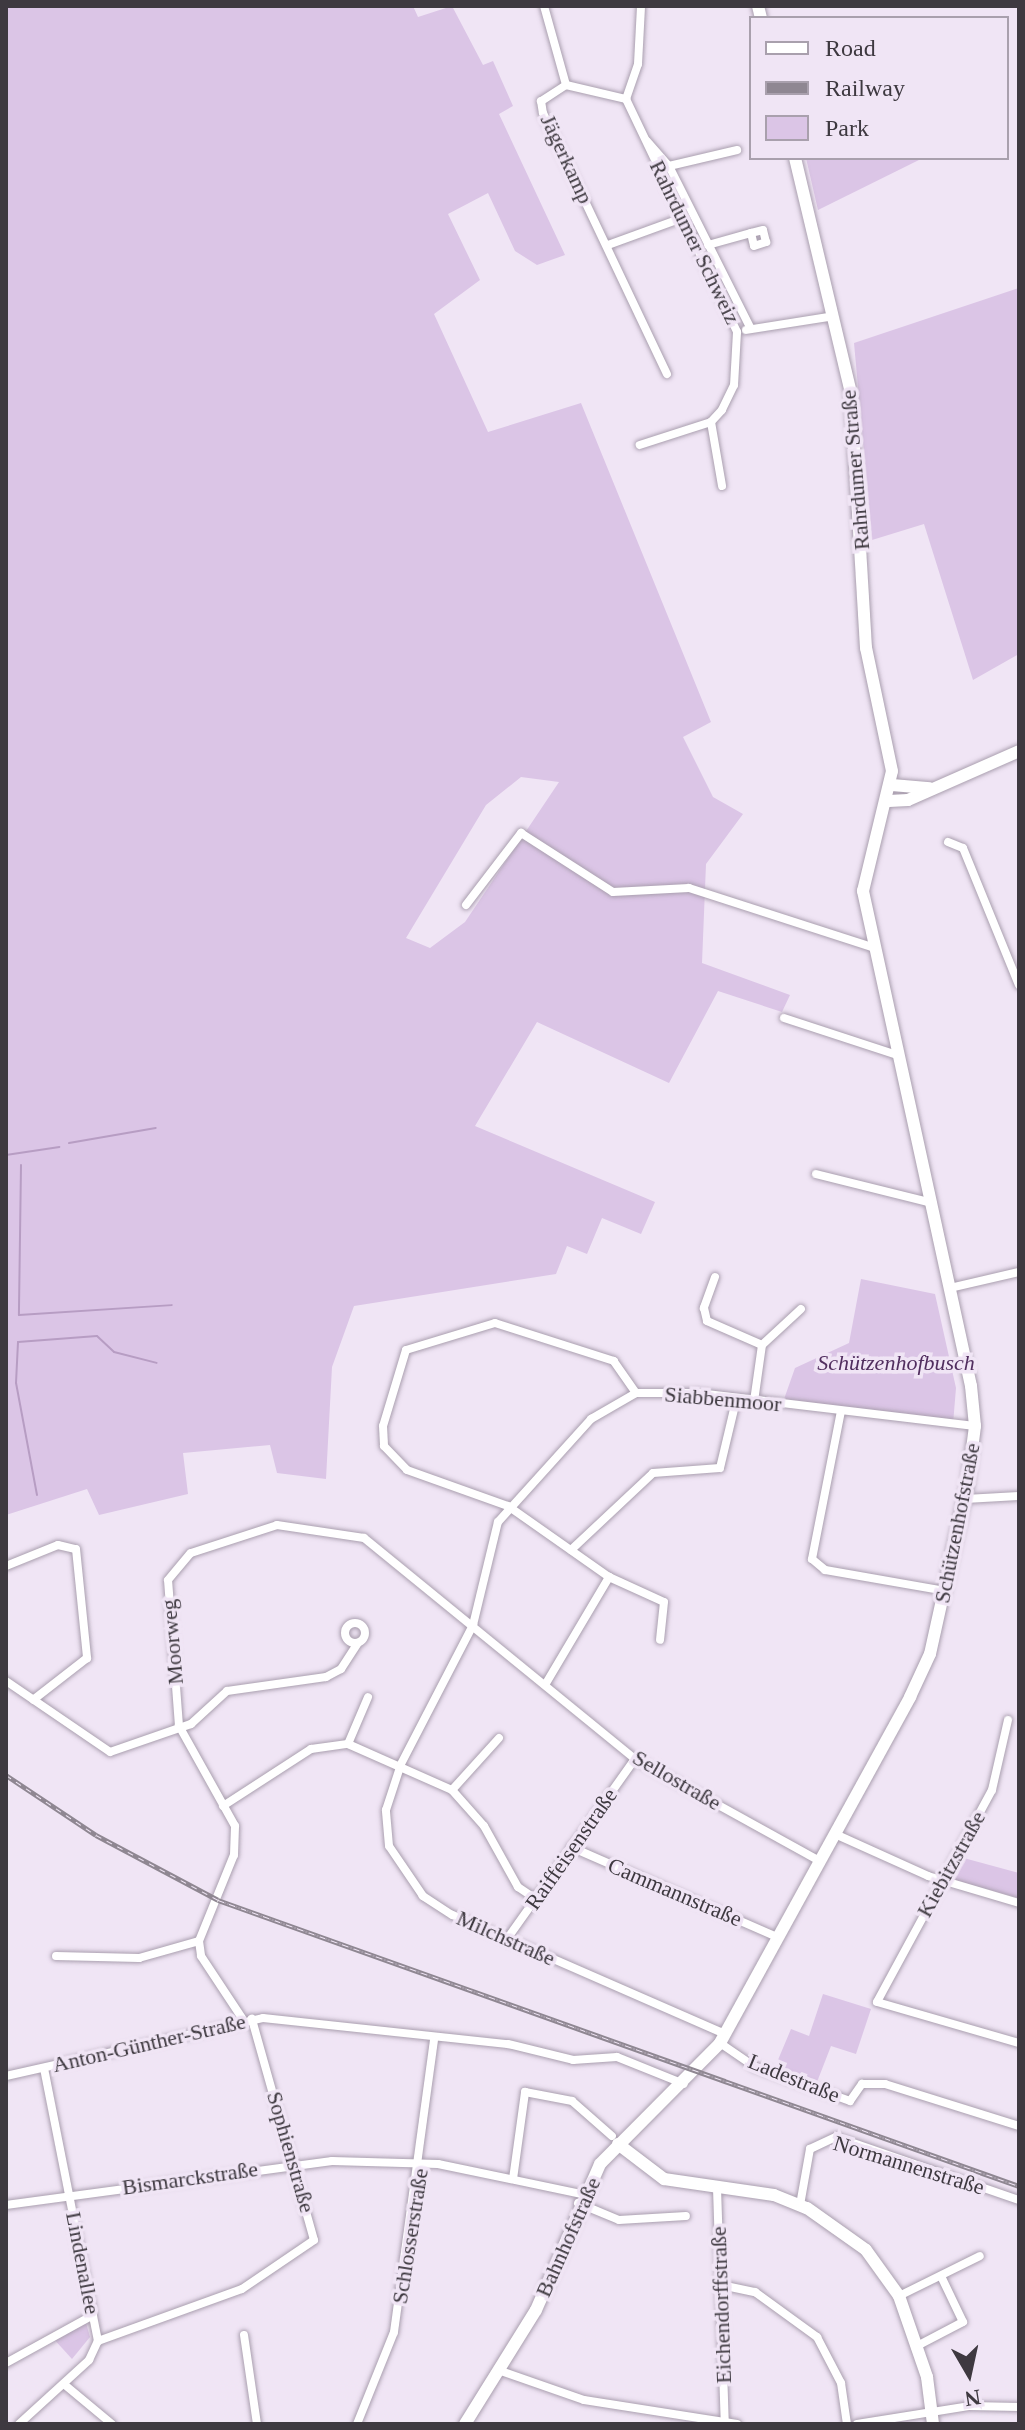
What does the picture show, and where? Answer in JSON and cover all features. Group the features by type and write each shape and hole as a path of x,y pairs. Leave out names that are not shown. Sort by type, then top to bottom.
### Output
{"main road":[{"name":"Rahrdumer Straße","path":"795,160 834,316 855,421 866,648 892,785"},
{"path":"889,801 930,788 1019,751"},
{"path":"892,785 930,788"},
{"name":"Schützenhofstraße","path":"698,2072 723,2039 930,1654 965,1499 975,1426 950,1288 875,948 864,875 892,785"},
{"name":"Bahnhofstraße","path":"465,2424 536,2310 580,2199 615,2140 698,2072"},
{"path":"615,2140 664,2179 800,2205 866,2250 899,2296 917,2346 932,2418"}],"street":[{"path":"544,6 566,85 626,99 638,64 641,6"},
{"name":"Jägerkamp","path":"566,85 541,101 543,113 667,374"},
{"name":"Rahrdumer Schweiz","path":"626,99 737,332 834,316"},
{"name":"Rahrdumer Schweiz","path":"647,141 669,166 751,329"},
{"name":"Rahrdumer Schweiz","path":"669,166 737,150"},
{"path":"608,245 682,218"},
{"name":"Rahrdumer Schweiz","path":"708,245 751,233"},
{"path":"640,445 711,422 734,385 737,332"},
{"path":"711,422 722,486"},
{"path":"466,905 521,833 613,892 689,888 875,948"},
{"path":"948,842 963,848 1019,985"},
{"path":"784,1018 897,1055"},
{"path":"816,1174 932,1203"},
{"path":"950,1288 1019,1272"},
{"path":"715,1277 704,1308 707,1321 762,1345"},
{"path":"754,1401 762,1345 801,1309"},
{"path":"636,1393 614,1361 511,1323 406,1350 383,1426 392,1458 508,1506 609,1577 664,1602 660,1640"},
{"name":"Siabbenmoor","path":"401,1764 473,1625 508,1506 591,1419 636,1393 754,1401 975,1426"},
{"path":"571,1550 653,1473 720,1468 736,1401"},
{"path":"841,1411 812,1559 825,1570 945,1591"},
{"path":"965,1499 1019,1496"},
{"name":"Moorweg","path":"199,1941 234,1855 235,1826 179,1726 168,1580 191,1553 259,1528 364,1538 473,1625"},
{"path":"6,1566 58,1545 76,1549 87,1658 33,1700"},
{"path":"545,1685 609,1577"},
{"name":"Sellostraße","path":"473,1625 635,1759 820,1861"},
{"path":"6,1681 110,1752 191,1724 227,1691 326,1677 341,1669 358,1643"},
{"path":"348,1744 368,1697"},
{"name":"Kiebitzstraße","path":"1008,1720 992,1790 877,2002 1019,2043"},
{"path":"452,1790 499,1738"},
{"path":"223,1806 311,1749 348,1744 401,1764 452,1790 484,1826 518,1887 536,1899"},
{"name":"Raiffeisenstraße","path":"507,1939 635,1759"},
{"name":"Milchstraße","path":"401,1764 386,1810 398,1866 423,1896 507,1939 723,2039"},
{"path":"835,1834 942,1880 1019,1903"},
{"name":"Cammannstraße","path":"571,1847 779,1938"},
{"path":"56,1956 139,1958 199,1941"},
{"name":"Sophienstraße","path":"98,2341 242,2289 308,2246 312,2228 247,2018 201,1956 199,1941"},
{"name":"Anton-Günther-Straße","path":"6,2076 247,2018 434,2040 508,2044 573,2060 617,2057 684,2084"},
{"name":"Ladestraße","path":"723,2039 755,2067 850,2101 862,2084 885,2084 1019,2126"},
{"name":"Schlosserstraße","path":"357,2424 394,2332 422,2162 434,2040"},
{"name":"Lindenallee","path":"44,2068 98,2341 65,2385"},
{"path":"513,2179 525,2092 572,2101 615,2140"},
{"name":"Normannenstraße","path":"800,2205 810,2149 836,2137 1019,2200"},
{"name":"Bismarckstraße","path":"6,2205 294,2164 422,2162 513,2179 580,2199 619,2220 686,2216"},
{"name":"Eichendorffstraße","path":"717,2188 725,2423"},
{"path":"899,2296 980,2256"},
{"path":"917,2346 963,2322 941,2276"},
{"path":"721,2285 755,2292 817,2337 841,2383 847,2424"},
{"path":"6,2363 93,2315"},
{"path":"244,2335 257,2424"},
{"path":"498,2370 584,2400 737,2424"},
{"path":"19,2424 65,2385 112,2424"},
{"path":"857,2424 1019,2407"}],"green space":[{"path":"6,6 413,6 418,17 452,6 483,65 493,61 513,106 499,114 565,255 537,265 515,251 488,193 448,214 480,280 434,314 488,432 581,403 711,722 683,737 713,797 743,814 706,864 702,963 790,995 782,1012 718,991 669,1083 537,1022 475,1126 655,1202 641,1234 602,1218 587,1254 567,1246 556,1274 354,1306 332,1367 326,1479 277,1473 270,1445 183,1453 188,1494 99,1515 87,1489 6,1515","holes":["521,777 559,782 465,922 430,948 406,938 486,805"]},
{"path":"806,160 919,160 818,210"},
{"path":"1019,288 1019,654 973,680 924,524 872,540 854,343"},
{"name":"Schützenhofbusch","path":"861,1279 935,1294 956,1388 953,1424 783,1402 795,1368 849,1343"},
{"path":"960,1857 1019,1873 1019,1898 951,1879"},
{"path":"823,1994 871,2009 856,2054 831,2046 817,2082 775,2067 791,2029 809,2036"},
{"path":"86,2323 90,2337 72,2359 52,2337"}],"waterway":[{"path":"69,1143 156,1128"},
{"path":"6,1155 59,1147"},
{"path":"21,1165 19,1315 172,1305"},
{"path":"37,1495 16,1383 18,1342 97,1336 114,1352 157,1363"}],"railway":[{"path":"6,1775 96,1835 218,1900 1019,2186"}]}
